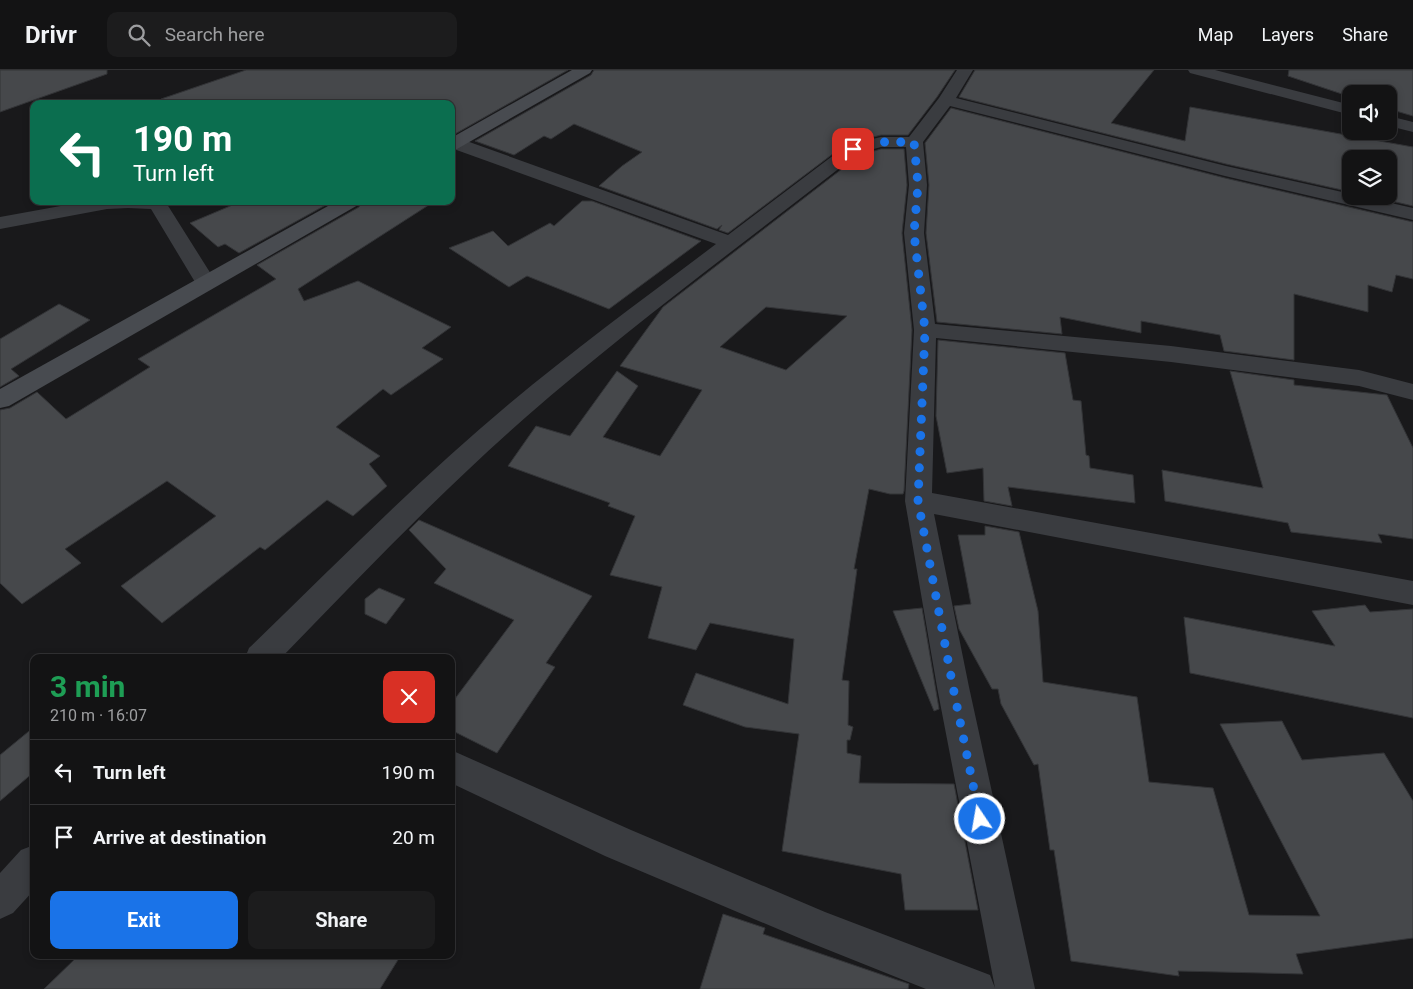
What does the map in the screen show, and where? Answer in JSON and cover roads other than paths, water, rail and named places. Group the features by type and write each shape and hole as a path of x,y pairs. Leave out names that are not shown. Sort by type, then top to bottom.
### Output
{"street":[{"path":"455,143 584,70"},
{"path":"965,70 946,100 914,142 918,185 914,233 925,330 918,501 953,687 1015,989"},
{"path":"1196,70 1342,108"},
{"path":"946,100 1225,171 1413,214"},
{"path":"1397,123 1411,127"},
{"path":"264,654 413,507 517,410 729,242 853,149 881,142 914,142"},
{"path":"455,145 729,242"},
{"path":"0,223 98,205"},
{"path":"158,205 205,282"},
{"path":"0,400 344,205"},
{"path":"925,330 1171,354 1359,378 1413,392"},
{"path":"918,501 1413,593"},
{"path":"455,768 618,843 824,930 976,989"},
{"path":"0,900 30,867"}]}
